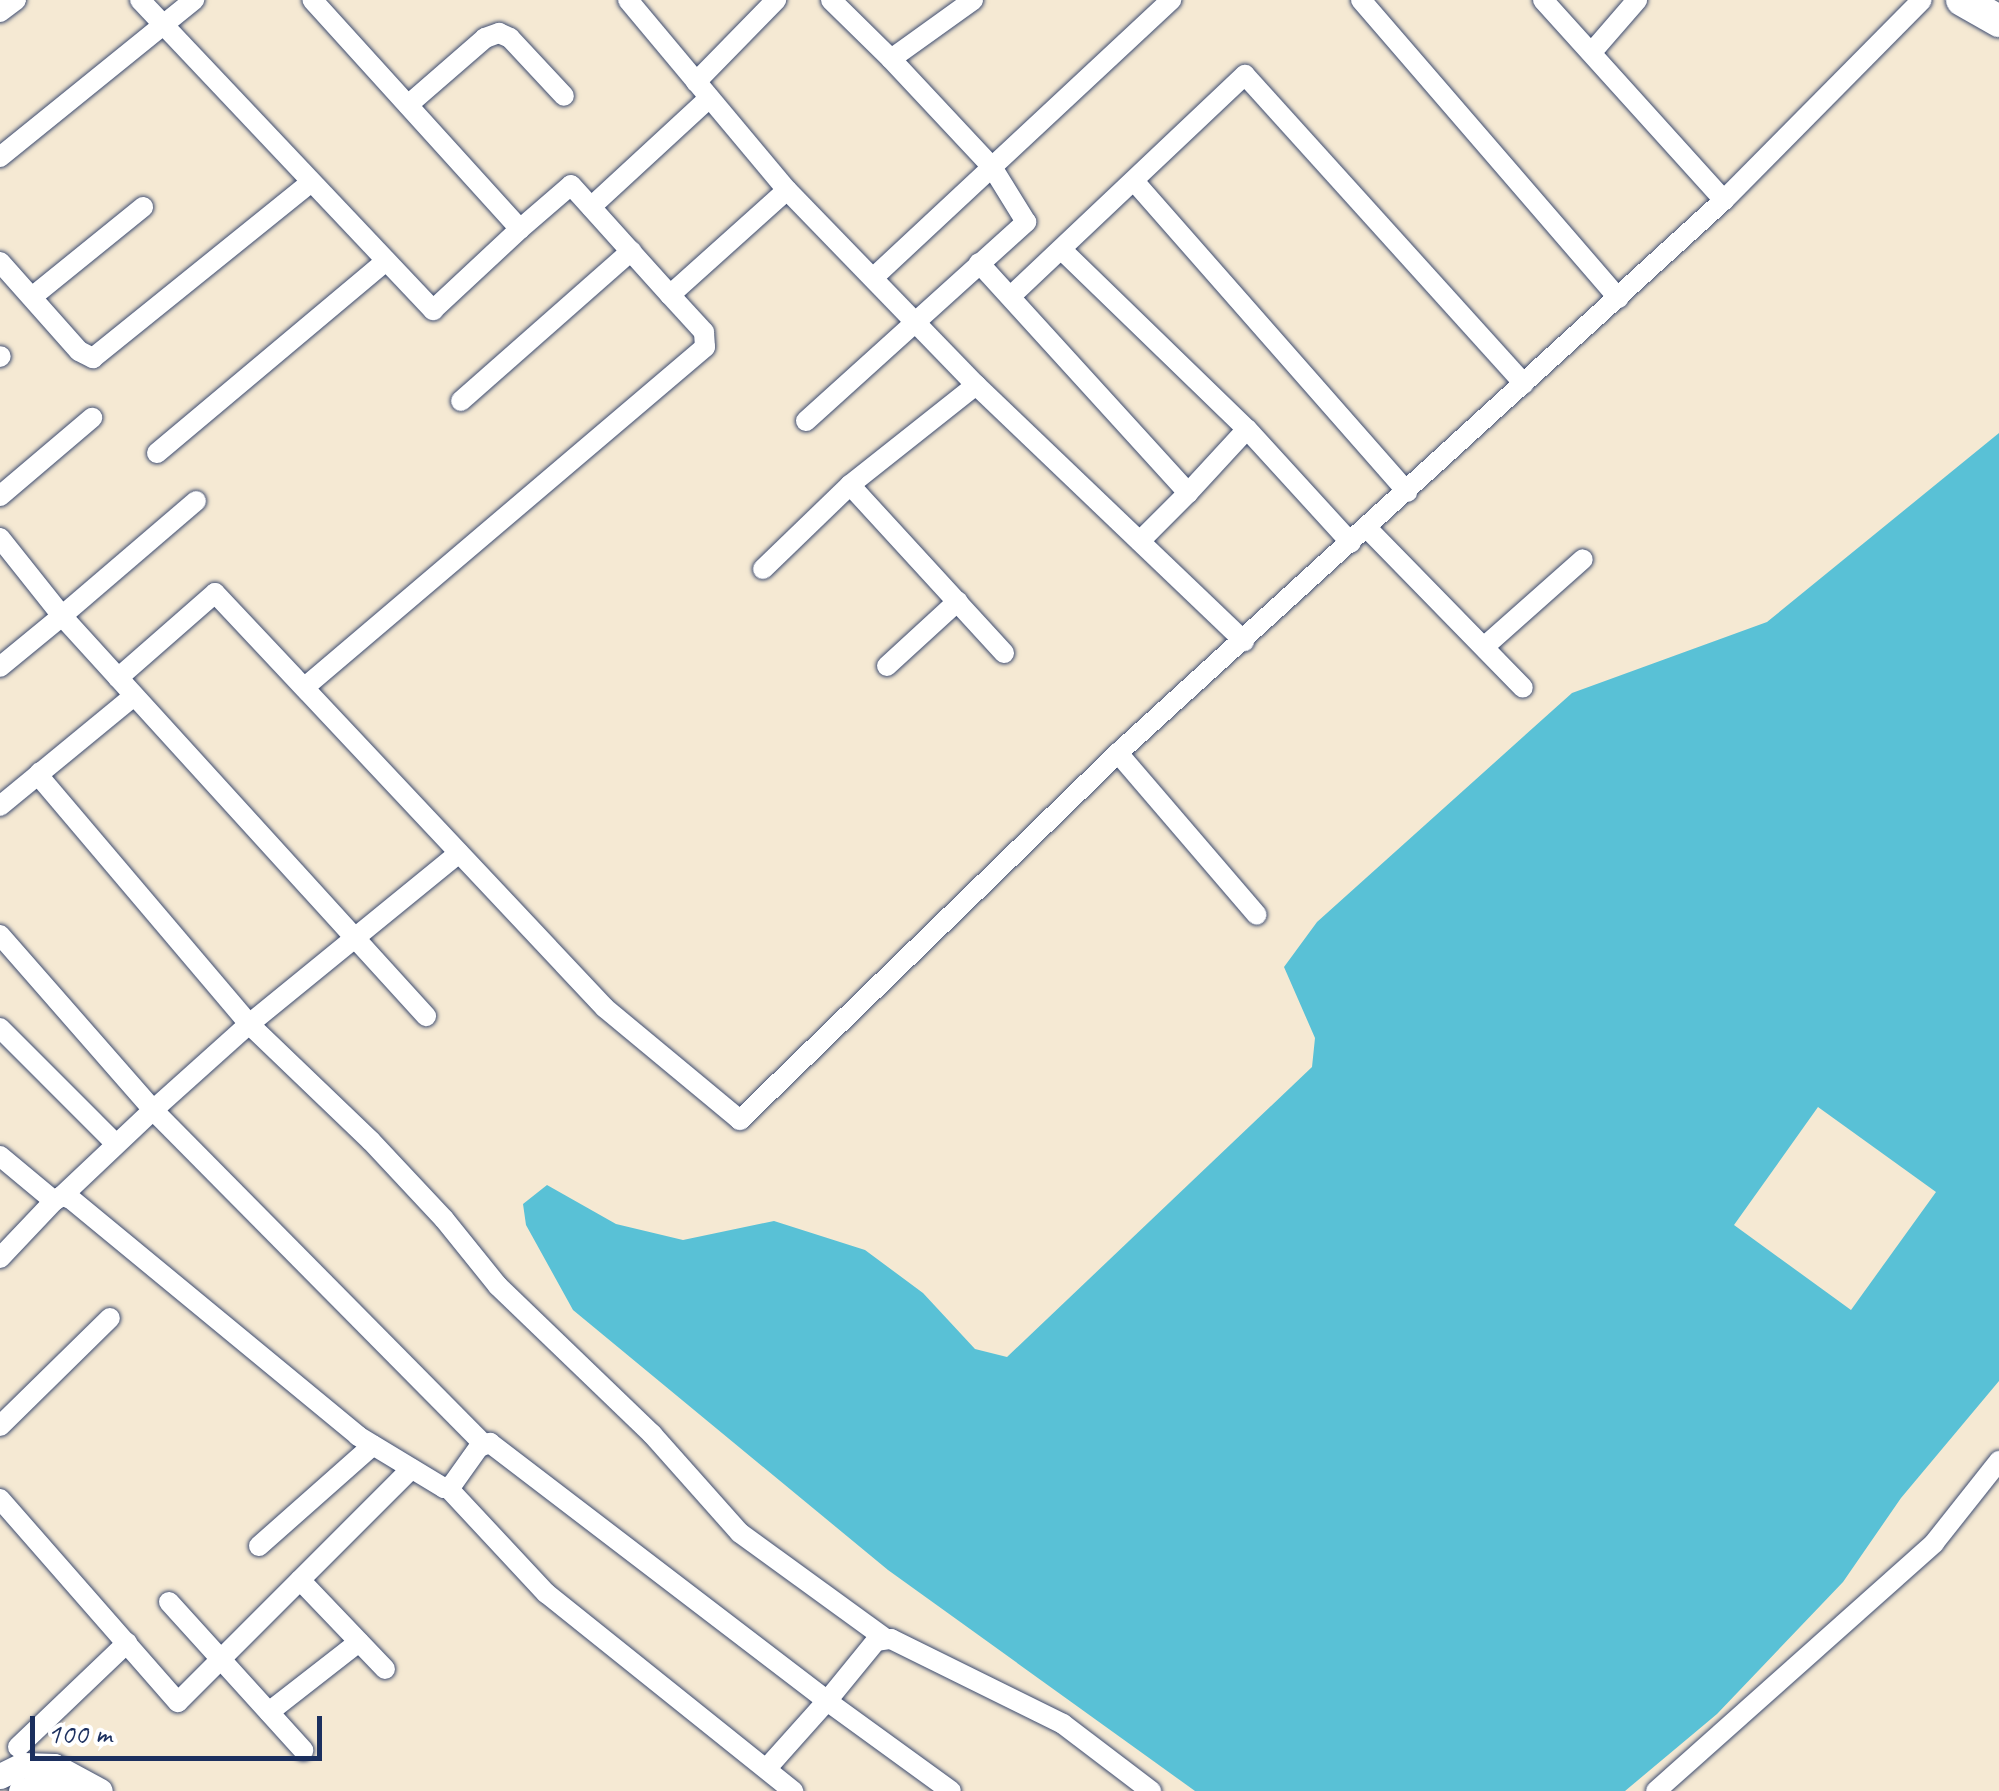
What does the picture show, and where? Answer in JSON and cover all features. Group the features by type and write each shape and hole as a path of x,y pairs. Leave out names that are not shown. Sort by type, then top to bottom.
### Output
{"main road":[{"path":"1962,0 1997,16"}],"street":[{"path":"0,12 16,0"},
{"path":"140,0 161,27 433,310 572,185 704,332 704,347 305,688"},
{"path":"0,158 194,0"},
{"path":"312,0 520,229"},
{"path":"628,0 787,190 976,385 1244,641"},
{"path":"591,207 702,90 776,0"},
{"path":"806,421 1026,222 992,168 831,0"},
{"path":"891,59 972,0"},
{"path":"872,278 1171,0"},
{"path":"1361,0 1618,298"},
{"path":"1543,0 1724,200"},
{"path":"1592,52 1638,0"},
{"path":"118,678 216,593 605,1008 740,1120 1118,753 1724,200 1922,0"},
{"path":"408,105 484,38 498,34 510,38 564,96"},
{"path":"1011,296 1245,75 1524,384"},
{"path":"1134,181 1406,492"},
{"path":"0,262 90,359 311,182"},
{"path":"670,295 787,190"},
{"path":"32,296 143,207"},
{"path":"1062,250 1246,429 1484,647 1523,688"},
{"path":"461,402 630,251"},
{"path":"157,453 386,261"},
{"path":"979,263 1188,494"},
{"path":"763,570 850,485 976,385"},
{"path":"0,496 92,418"},
{"path":"1140,541 1246,429"},
{"path":"850,485 1004,652"},
{"path":"0,667 196,501"},
{"path":"0,538 62,616 426,1016"},
{"path":"1484,647 1583,559"},
{"path":"887,666 958,602"},
{"path":"0,806 134,696"},
{"path":"1118,753 1256,915"},
{"path":"39,773 249,1024 371,1141 444,1219 498,1286 652,1434 740,1533 883,1637 1063,1724 1151,1791"},
{"path":"0,1258 116,1144 249,1024 459,853"},
{"path":"0,935 154,1110 483,1443 490,1443 615,1534 828,1701 951,1791"},
{"path":"0,1028 116,1144"},
{"path":"0,1156 373,1444 448,1488 546,1593 793,1791"},
{"path":"0,1426 110,1318"},
{"path":"448,1488 483,1443"},
{"path":"259,1546 373,1444"},
{"path":"1656,1791 1934,1543 1999,1461"},
{"path":"0,1499 178,1702 411,1469"},
{"path":"300,1580 385,1669"},
{"path":"169,1602 302,1750"},
{"path":"768,1768 883,1637"},
{"path":"270,1712 359,1642"},
{"path":"26,1772 126,1644"},
{"path":"0,1776 54,1766 100,1791"},
{"path":"26,1772 62,1791"}],"water":[{"path":"1999,433 1999,1381 1901,1498 1843,1582 1717,1714 1625,1791 1195,1791 888,1570 573,1310 526,1225 523,1204 547,1185 616,1224 683,1240 774,1221 865,1250 923,1293 975,1349 1007,1357 1312,1067 1315,1038 1284,967 1317,922 1572,693 1767,622","holes":["1818,1107 1936,1192 1851,1310 1734,1225"]}]}
